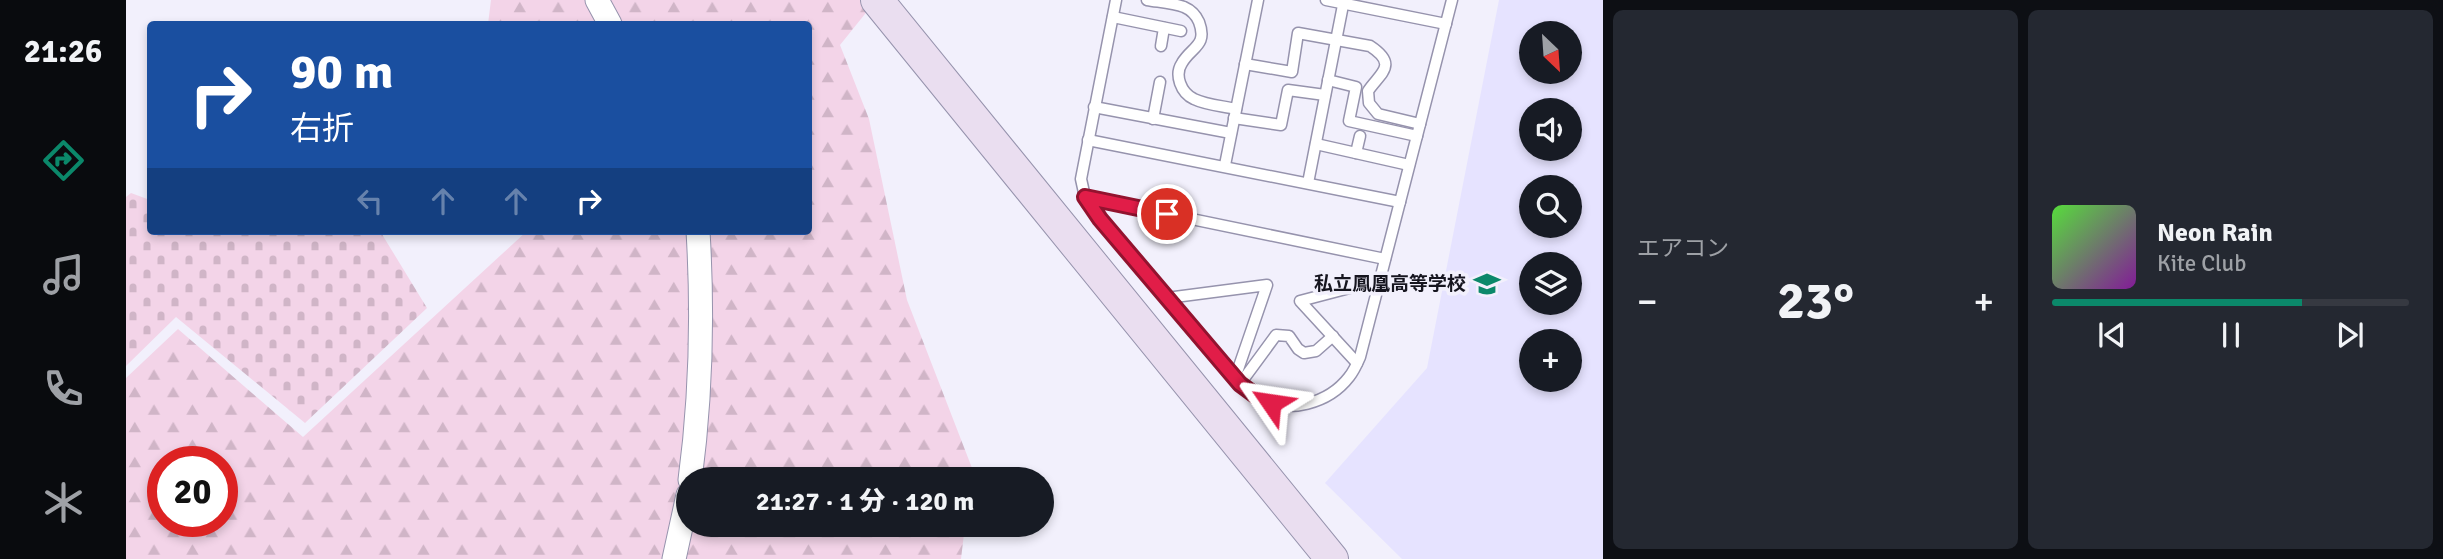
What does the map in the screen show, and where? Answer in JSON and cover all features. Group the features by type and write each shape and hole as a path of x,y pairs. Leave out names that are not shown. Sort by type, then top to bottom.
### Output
{"street":[{"path":"597,0 608,21"},
{"path":"877,0 1332,559"},
{"path":"692,467 701,325 698,235"},
{"path":"674,559 679,537"}],"lane":[{"path":"1116,0 1081,179 1085,197 1238,381 1259,398 1271,403 1297,405 1318,401 1339,388 1357,363 1452,0"},
{"path":"1147,0 1184,7 1196,16 1201,39 1196,48 1183,59 1178,75 1183,90 1196,100 1281,125 1288,90 1325,95"},
{"path":"1225,166 1258,0"},
{"path":"1326,0 1446,24"},
{"path":"1308,183 1344,2"},
{"path":"1113,17 1181,31"},
{"path":"1161,46 1164,28"},
{"path":"1245,64 1292,72 1298,33 1370,46 1382,58 1385,66 1384,73 1368,91 1372,108 1378,114 1420,124"},
{"path":"1328,80 1356,87 1349,121 1417,136"},
{"path":"1153,119 1160,82"},
{"path":"1094,107 1231,133"},
{"path":"1356,153 1360,136"},
{"path":"1088,139 1399,202"},
{"path":"1316,144 1409,165"},
{"path":"1085,197 1385,258"},
{"path":"1357,363 1300,301 1380,280"},
{"path":"1167,298 1267,285 1238,381"},
{"path":"1238,381 1276,335 1289,336 1298,349 1311,354 1333,337"}],"shaded area":[{"name":"私立鳳凰高等学校","path":"1499,0 1603,0 1603,559 1402,559 1325,483 1427,368"}],"green space":[{"path":"491,0 861,0 869,9 840,45 869,119 907,300 972,467 676,467 676,537 964,537 961,559 126,559 126,378 178,329 303,437 523,235 812,235 812,21 488,21"},
{"path":"131,193 147,199 147,235 382,235 427,308 305,423 176,317 126,366 126,197"}],"place":[{"name":"私立鳳凰高等学校","path":"1487,284"}],"route":[{"path":"1167,214 1085,197 1100,219 1240,384 1271,403"}]}
